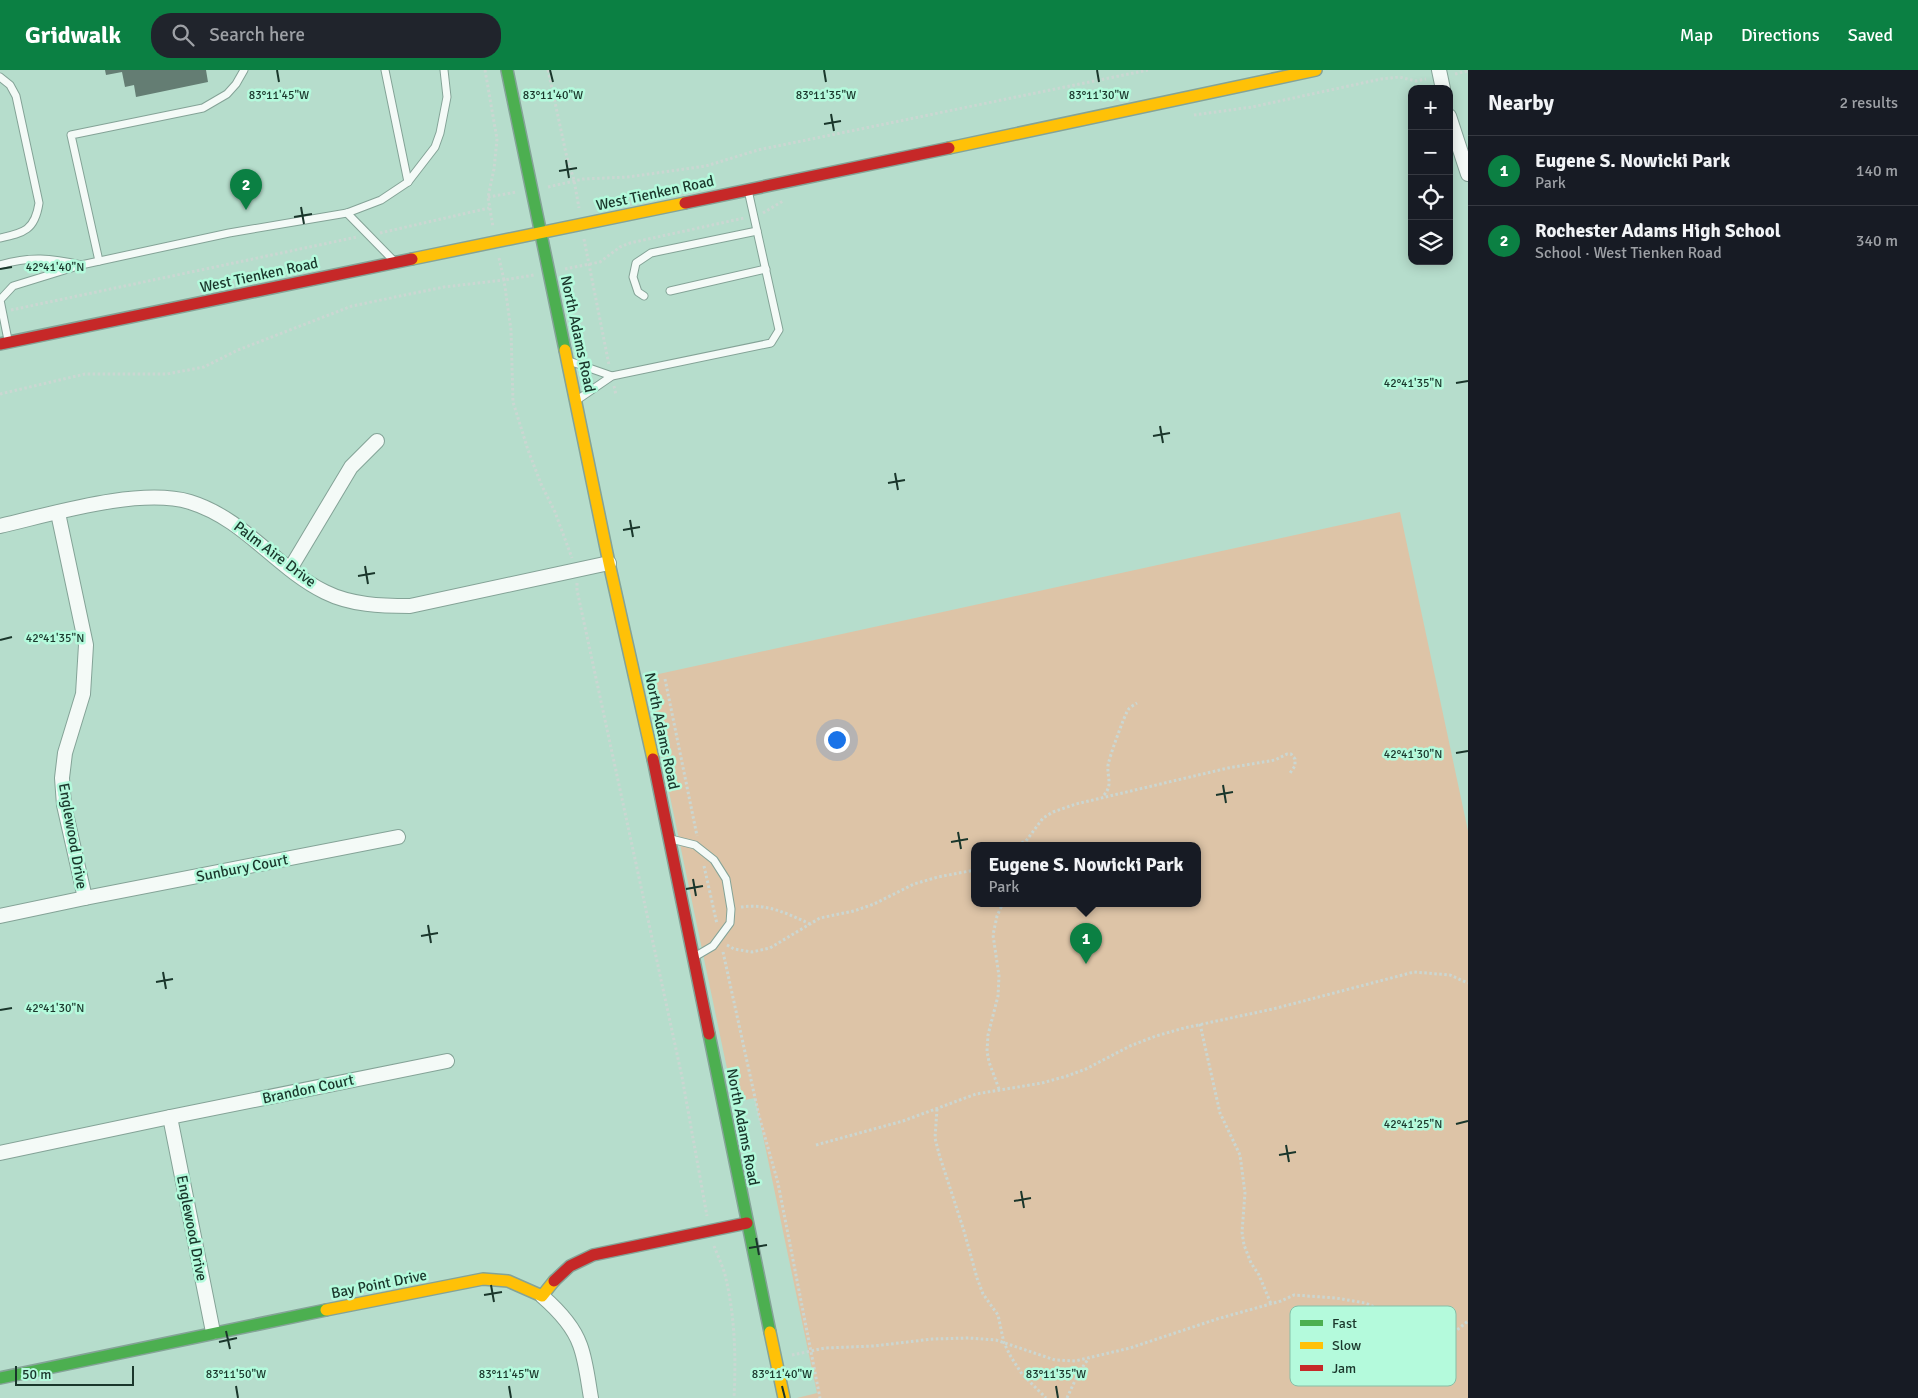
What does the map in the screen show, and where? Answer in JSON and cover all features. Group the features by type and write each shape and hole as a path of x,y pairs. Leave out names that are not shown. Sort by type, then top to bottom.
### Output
{"street":[{"name":"North Adams Road","path":"507,70 569,361 609,563 647,731 784,1398"},
{"name":"West Tienken Road","path":"4,343 748,190 1316,70"},
{"path":"1453,128 1468,174"},
{"path":"290,568 351,467 377,441"},
{"name":"Palm Aire Drive","path":"0,526 121,499 156,498 188,502 213,510 239,526 290,568 325,592 349,601 378,606 410,606 609,563"},
{"name":"Englewood Drive","path":"0,916 85,898 64,805 62,778 65,753 83,694 86,645 58,513"},
{"name":"Sunbury Court","path":"85,898 398,837"},
{"name":"Brandon Court","path":"170,1117 447,1061"},
{"path":"0,1153 170,1117"},
{"name":"Englewood Drive","path":"170,1117 213,1332"},
{"path":"591,1398 580,1344 569,1325 554,1306 542,1296 558,1274 576,1261 594,1255 747,1223"},
{"name":"Bay Point Drive","path":"0,1378 213,1332 472,1280 493,1278 520,1284 542,1296"}],"lane":[{"path":"99,261 71,135 203,108 227,94 236,84 244,70"},
{"path":"385,70 408,182"},
{"path":"4,343 0,300 13,286 81,265 229,233 347,213 381,200 408,182 435,147 440,133 447,97 444,70"},
{"path":"0,77 10,85 16,96 39,203 37,218 23,233 0,238"},
{"path":"576,400 612,376 771,344 779,330 748,190"},
{"path":"347,213 396,263"},
{"path":"644,296 638,292 633,277 636,263 651,253 757,231"},
{"path":"0,265 19,259 54,259 81,265"},
{"path":"670,291 766,269"},
{"path":"569,361 612,376"},
{"path":"668,839 695,845 714,860 726,879 731,909 730,923 713,946 693,958"}],"path":[{"path":"485,70 497,139 494,169 488,197 491,218"},
{"path":"548,70 577,196"},
{"path":"574,180 643,175 706,166 767,148 1148,70"},
{"path":"1191,116 1252,107 1381,79 1399,77 1416,81 1441,78 1468,71"},
{"path":"589,265 600,262 630,242 766,213 788,198"},
{"path":"2,312 489,208"},
{"path":"586,249 616,395"},
{"path":"501,263 511,330 513,402 528,450 571,553 575,570 577,590 682,1077 709,1230 727,1286 736,1368 734,1398"},
{"path":"0,394 85,374 167,374 204,367 238,350 352,306 444,287 504,280"},
{"path":"665,679 719,939 759,1116 778,1183 820,1398"},
{"path":"1104,796 1108,791 1110,783 1107,767 1109,758 1128,710 1137,703"},
{"path":"1027,842 1043,818 1053,812 1104,796 1228,768 1275,760 1287,754 1291,754 1295,759 1295,766 1290,773"},
{"path":"719,939 734,949 752,952 770,948 820,918 854,911 874,904 914,884 971,871"},
{"path":"731,909 760,905 788,914 810,924"},
{"path":"999,1089 987,1051 988,1035 998,996 999,976 992,935 1002,907"},
{"path":"816,1145 903,1121 976,1094 1042,1083 1066,1076 1086,1069 1130,1046 1156,1036 1200,1024 1274,1009 1414,972 1450,975 1468,983"},
{"path":"1200,1024 1220,1113 1240,1155 1245,1193 1242,1232 1244,1245 1271,1304"},
{"path":"937,1109 935,1138 983,1294 998,1315 1004,1343 1022,1374 1046,1398"},
{"path":"776,1358 825,1348 900,1344 932,1339 969,1338 996,1340 1055,1360 1075,1361 1130,1348 1294,1295 1336,1298 1365,1303 1371,1306"},
{"path":"1456,1330 1468,1321"},
{"path":"1067,1398 1079,1372 1089,1358"}],"shaded area":[{"path":"1400,512 1468,831 1468,1398 797,1398 817,1393 755,1098 734,1102 645,677"}],"building":[{"path":"105,70 206,70 208,82 136,97 134,85 125,87 122,72 106,75"}],"traffic: fast":[{"path":"507,70 565,350"},
{"path":"709,1034 770,1332"},
{"path":"0,1378 326,1310"}],"traffic: slow":[{"path":"949,148 1316,70"},
{"path":"412,259 685,203"},
{"path":"565,350 609,563 653,759"},
{"path":"326,1310 483,1279 508,1281 542,1296 554,1281"},
{"path":"770,1332 784,1398"}],"traffic: jam":[{"path":"685,203 949,148"},
{"path":"0,344 412,259"},
{"path":"653,759 709,1034"},
{"path":"554,1281 570,1266 593,1255 747,1223"}],"place":[{"name":"Rochester Adams High School","path":"246,210"},
{"name":"Eugene S. Nowicki Park","path":"1086,964"}]}
